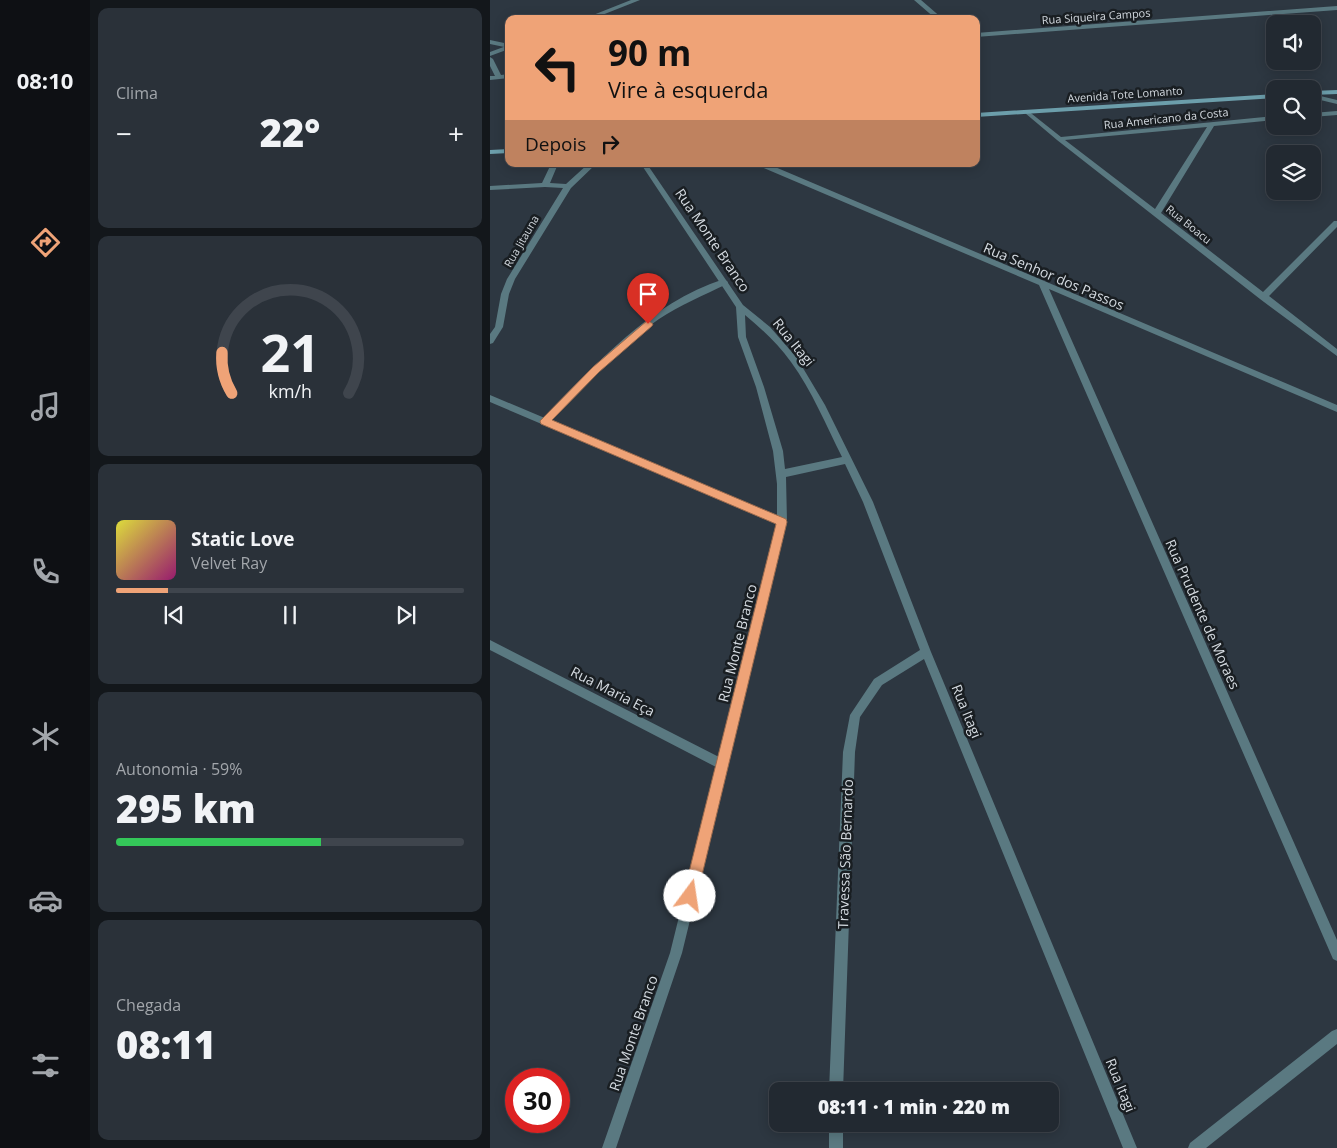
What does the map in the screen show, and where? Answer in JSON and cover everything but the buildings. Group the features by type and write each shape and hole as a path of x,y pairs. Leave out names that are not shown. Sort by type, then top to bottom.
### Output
{"main road":[{"path":"1321,94 1337,92"},
{"name":"Avenida Tote Lomanto","path":"980,115 1266,97"},
{"path":"490,152 505,151"}],"street":[{"path":"597,15 638,0"},
{"path":"917,0 935,15"},
{"name":"Rua Siqueira Campos","path":"980,34 1337,8"},
{"path":"490,42 505,45"},
{"path":"490,54 505,48"},
{"path":"490,58 499,77"},
{"path":"490,78 505,76"},
{"path":"1321,98 1337,102"},
{"name":"Rua Boacu","path":"1027,112 1059,139 1337,353"},
{"path":"1321,114 1337,113"},
{"name":"Rua Americano da Costa","path":"1059,139 1266,119"},
{"path":"1157,213 1212,124"},
{"path":"545,185 553,167"},
{"name":"Rua Jitauna","path":"490,340 499,327 505,294 511,280 568,186 589,167"},
{"name":"Rua Monte Branco","path":"609,1148 676,953 782,522 781,474 778,451 763,396 742,337 740,307 646,167"},
{"name":"Rua Senhor dos Passos","path":"769,167 1337,409"},
{"path":"490,188 545,185 568,186"},
{"path":"1263,297 1337,223"},
{"path":"545,421 596,369 648,324 688,298 724,282"},
{"name":"Rua Prudente de Moraes","path":"1043,285 1337,955"},
{"name":"Rua Itagi","path":"740,307 767,329 794,360 822,406 868,502 926,652 1130,1148"},
{"path":"490,398 782,522"},
{"path":"781,474 847,460"},
{"name":"Rua Maria Eça","path":"490,644 723,765"},
{"name":"Travessa São Bernardo","path":"836,1082 849,752 854,715 878,682 926,652"},
{"path":"1195,1148 1337,1036"},
{"path":"836,1132 836,1148"}],"route":[{"path":"648,324 596,369 545,421 782,522 690,896"}]}
